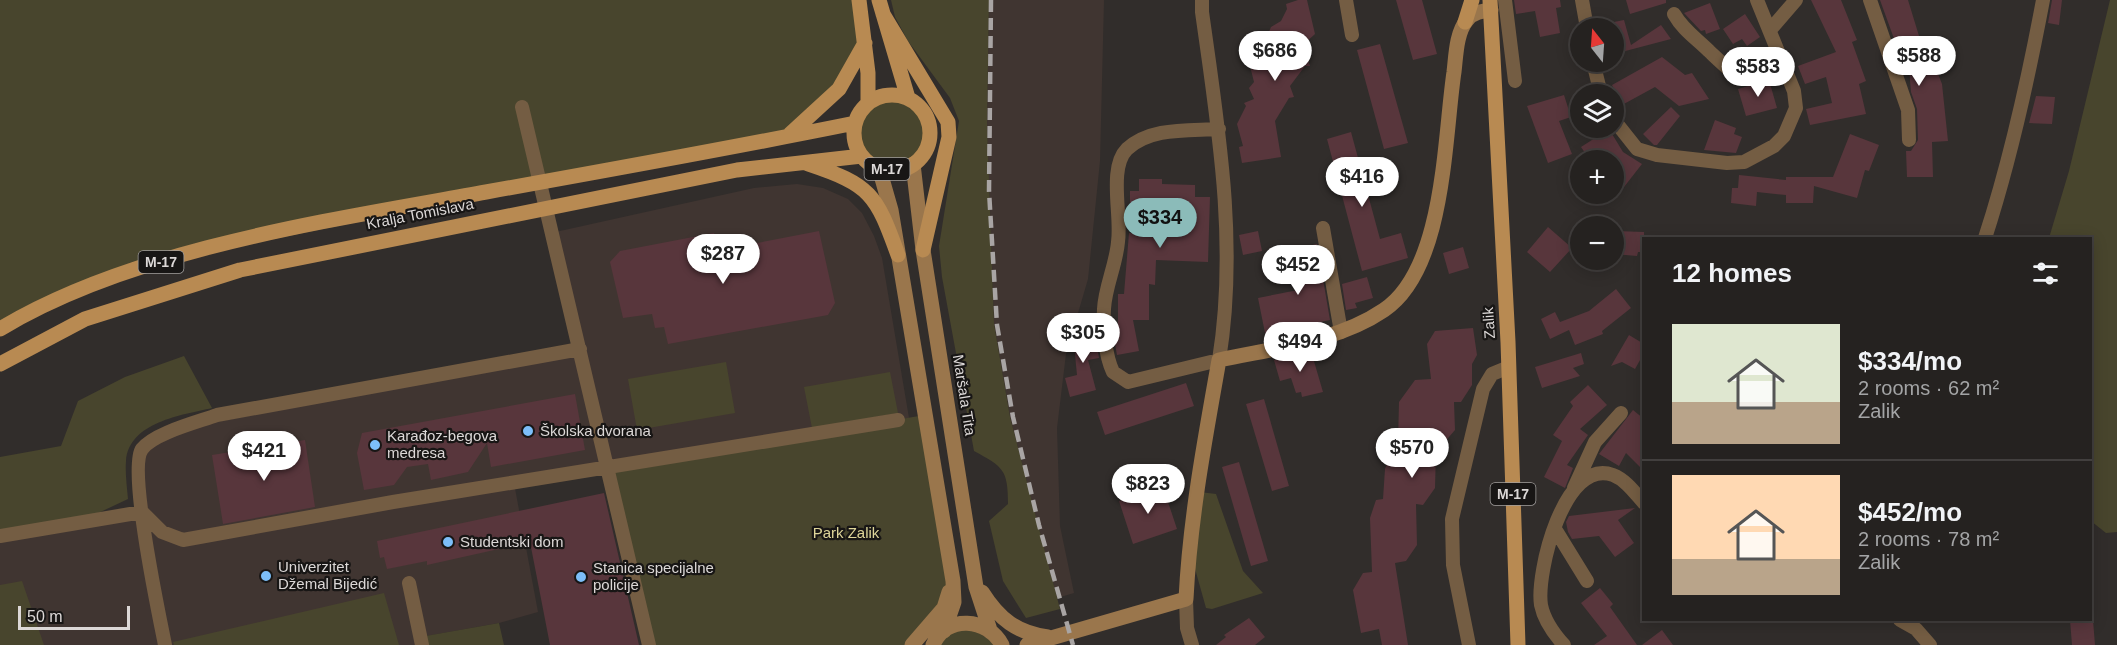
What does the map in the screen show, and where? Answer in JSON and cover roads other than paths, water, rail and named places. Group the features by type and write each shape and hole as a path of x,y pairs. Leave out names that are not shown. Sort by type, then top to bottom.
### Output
{"main road":[{"path":"859,0 865,43 868,103"},
{"path":"1465,22 1472,0"},
{"name":"Zalik","path":"1491,5 1508,342 1518,645"},
{"path":"881,7 948,122 948,137 923,250"},
{"name":"M-17","path":"855,123 856,146 862,156 879,168 902,169 913,164 927,147 929,124 917,104 908,98 881,7"},
{"path":"788,135 839,89 865,43"},
{"path":"855,123 868,103 887,95 908,98"},
{"name":"Kralja Tomislava","path":"0,329 61,297 165,261 330,222 855,123"},
{"name":"Kralja Tomislava","path":"0,364 85,319 148,297 240,270 737,170 862,156"},
{"path":"802,162 853,180 868,191 882,212 898,255"}],"street":[{"path":"1192,645 1187,628 1186,599 1189,543 1202,450 1220,360 1227,261 1219,129 1202,0"},
{"path":"1346,0 1352,34"},
{"path":"1505,0 1515,81"},
{"path":"1582,0 1585,18"},
{"path":"1624,133 1636,149 1657,155 1727,163 1744,162 1774,147 1784,135 1796,108 1794,90 1757,0"},
{"path":"1770,30 1796,0"},
{"path":"1870,0 1908,110 1909,140"},
{"path":"1985,237 2028,77 2043,0"},
{"path":"1219,129 1157,133 1144,138 1122,155 1117,167 1120,220 1118,244 1104,308 1109,365 1113,372 1128,382 1341,332 1384,310 1395,300 1414,276 1427,248 1446,149 1459,39 1465,22 1491,5"},
{"path":"1674,14 1692,38 1732,74 1752,77 1785,64"},
{"path":"522,107 648,645"},
{"name":"Maršala Tita","path":"913,164 923,250 975,581 995,636"},
{"path":"879,168 891,210 953,581 954,602 951,616 936,640"},
{"path":"1323,228 1341,332"},
{"path":"165,645 142,512 137,462 139,455 148,444 173,431 217,415 580,349"},
{"path":"1469,645 1453,565 1452,519 1483,389 1492,374 1509,367"},
{"path":"1564,645 1547,621 1542,606 1541,577 1554,529 1565,500 1573,490 1595,442 1621,413"},
{"path":"142,512 162,532 183,540 393,502 898,420"},
{"path":"1573,490 1595,475 1611,474 1621,479 1642,501"},
{"path":"0,536 142,512"},
{"path":"1554,529 1587,581"},
{"path":"912,645 944,608 953,581"},
{"path":"975,581 1003,619 1019,630 1050,641"},
{"path":"409,583 422,645"},
{"path":"936,640 966,622 979,624 995,636 1028,644 1050,641 1186,599"},
{"path":"1902,621 1916,628 1930,645"}],"railway":[{"path":"991,0 989,191 997,325 1013,417 1039,525 1073,645"}],"place":[{"name":"Školska dvorana","path":"528,431"},
{"name":"Karađoz-begova medresa","path":"375,445"},
{"name":"Studentski dom","path":"448,542"},
{"name":"Univerzitet Džemal Bijedić","path":"266,576"},
{"name":"Stanica specijalne policije","path":"581,577"}],"park label":[{"name":"Park Zalik","path":"846,533"}]}
